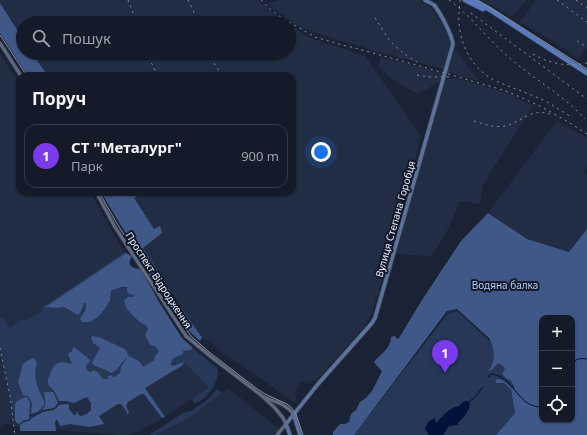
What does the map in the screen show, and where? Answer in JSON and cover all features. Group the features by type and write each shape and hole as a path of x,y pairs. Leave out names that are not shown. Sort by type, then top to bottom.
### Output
{"main road":[{"name":"Вулиця Степана Горобця","path":"286,424 318,384 375,318 453,44 451,36 436,9 425,0"},
{"path":"465,0 491,12 512,25"},
{"path":"473,0 587,73"},
{"path":"294,415 300,435"},
{"name":"Проспект Відродження","path":"286,424 290,435"}],"street":[{"path":"0,43 18,72"},
{"name":"Проспект Відродження","path":"98,196 115,227 186,336 275,408 286,424"},
{"name":"Проспект Відродження","path":"260,395 284,405 289,408 294,415"},
{"path":"277,435 286,424"}],"shaded area":[{"path":"0,0 258,0 278,16 16,16 16,28 0,3"},
{"path":"278,0 420,0 433,9 450,38 450,47 443,69 375,51 301,28 296,25 296,16 284,16 266,4"},
{"path":"480,0 526,0 512,17"},
{"path":"536,0 587,0 587,47 578,59 551,40 520,22"},
{"path":"296,29 307,37 365,56 421,136 401,216 372,313 364,327 316,381 302,382 295,391 297,404 219,350 200,335 142,248 115,196 296,196 296,72 45,72 37,60 296,60"},
{"path":"455,49 479,81 447,72"},
{"path":"0,54 16,79 16,196 92,196 124,252 117,258 184,362 210,387 164,417 140,431 128,435 24,429 6,423 0,426"},
{"path":"381,57 442,73 440,82 417,94 389,77 379,65"},
{"path":"455,78 514,96 533,106 483,184 480,204 460,201 447,231 432,256 396,254 446,79"},
{"path":"557,121 587,138 587,166 584,172 587,175 587,229 569,252 527,239 488,213"},
{"path":"124,252 126,253 45,306 58,308 64,307 70,310 81,308 84,303 86,303 86,309 83,312 90,322 100,316 110,301 111,291 124,287 134,294 134,297 128,297 126,307 137,320 148,329 145,335 149,343 152,346 155,346 159,351 154,360 143,367 134,358 129,356 125,349 99,337 92,336 91,339 93,343 100,348 92,362 98,367 114,372 128,357 121,367 120,373 108,379 103,379 99,373 91,372 86,368 87,364 91,361 70,359 73,365 67,362 52,370 48,378 49,383 59,400 58,403 57,400 44,392 46,404 42,410 38,412 42,408 40,392 34,377 35,369 18,382 32,403 31,414 29,414 30,403 27,397 22,398 16,402 15,405 15,420 0,346 0,318 3,318 10,328 22,320 28,320 43,310 42,307"},
{"path":"457,311 493,344 494,359 490,368 498,362 505,368 502,374 511,381 514,388 514,391 506,382 504,383 511,389 515,413 496,435 354,435 448,313"},
{"path":"193,348 217,368 218,373 216,382 211,390 202,400 194,404 192,399 209,387 184,362 173,367 171,365 171,361 174,357 177,357 183,351 191,350"},
{"path":"228,388 279,429 274,435 155,435 189,418"},
{"path":"217,389 222,393 189,418 155,435 149,435 183,413 193,411 196,407 207,400"},
{"path":"469,401 470,404 468,410 458,425 449,426 443,435 429,435 425,429 428,422 435,418 436,423 450,410"}],"green space":[{"path":"0,3 16,28 16,58 0,33"},
{"path":"18,60 37,60 45,72 25,72"},
{"path":"103,196 137,196 134,198 154,229 160,226 162,233 143,248 171,292 169,296 177,307 181,307 202,337 200,341 188,330"},
{"name":"Водяна балка","path":"488,213 527,239 569,252 587,229 587,435 496,435 515,413 511,389 504,383 496,383 496,379 504,381 514,390 514,386 510,380 502,374 505,368 502,365 498,363 492,370 488,371 491,367 494,355 489,338 457,309 447,311 354,435 333,435 333,432 340,424 349,422 351,414 356,410 360,402 372,391 382,371 374,362 387,348 391,341 391,337 395,336 397,339 399,338 461,241"},
{"path":"126,253 132,256 130,259 131,266 141,269 159,302 182,338 193,348 191,350 183,351 183,354 171,362 171,365 173,366 184,362 183,365 145,388 165,417 162,418 144,394 141,394 128,402 126,406 129,412 128,414 121,404 118,404 99,416 104,424 90,427 70,424 60,426 57,419 55,422 56,431 20,431 20,425 24,422 29,421 43,412 54,410 59,405 69,405 69,409 74,415 76,415 76,411 80,416 87,414 91,410 91,403 87,397 74,403 59,401 55,392 48,383 48,378 56,364 65,362 72,364 68,354 74,347 91,361 87,364 86,368 88,371 92,372 92,370 99,373 103,379 108,379 108,376 110,375 114,377 120,373 121,367 127,358 116,370 111,373 93,365 92,362 100,348 93,343 91,338 92,336 99,337 125,349 129,356 139,361 143,367 154,360 159,351 155,346 152,346 149,343 145,335 148,329 146,325 135,318 126,306 124,300 128,297 134,297 134,295 129,294 127,287 121,287 111,291 110,301 106,307 99,316 90,322 82,322 80,319 86,309 86,303 84,303 78,315 64,307 45,307"},
{"path":"34,358 37,363 35,378 44,401 44,405 38,412 31,414 32,403 28,396 23,395 18,382 23,364"},
{"path":"44,392 53,392 58,403 54,408 42,410 45,406"},
{"path":"27,397 30,403 29,419 24,420 19,424 15,420 15,404 17,401"}],"waterway":[{"path":"575,361 578,359 587,359"},
{"path":"488,377 492,374 500,376 527,403 539,407"},
{"path":"469,402 483,387"}],"tram line":[{"path":"477,0 587,69"},
{"path":"0,35 16,59"},
{"path":"16,60 24,72"},
{"path":"101,196 116,222 191,336 209,352 256,388 291,407 296,414 303,435"}],"railway":[{"path":"128,0 134,16"},
{"path":"188,0 195,16"},
{"path":"261,0 279,16"},
{"path":"449,0 464,12 514,62 566,101 585,119"},
{"path":"460,0 460,30 465,48 474,64 496,81 541,99 571,117"},
{"path":"557,0 587,22"},
{"path":"576,0 587,8"},
{"path":"471,13 587,99"},
{"path":"375,18 393,44 399,50 419,63"},
{"path":"296,26 315,37 505,91 548,110 587,134"},
{"path":"577,41 587,47"},
{"path":"533,54 559,64 573,65 587,63"},
{"path":"149,60 156,72"},
{"path":"212,60 220,72"},
{"path":"417,75 428,77 449,77"},
{"path":"474,121 489,125 505,126 531,114 550,114"},
{"path":"0,348 10,396 15,435"}],"place":[{"name":"СТ \"Металург\"","path":"445,373"}]}
